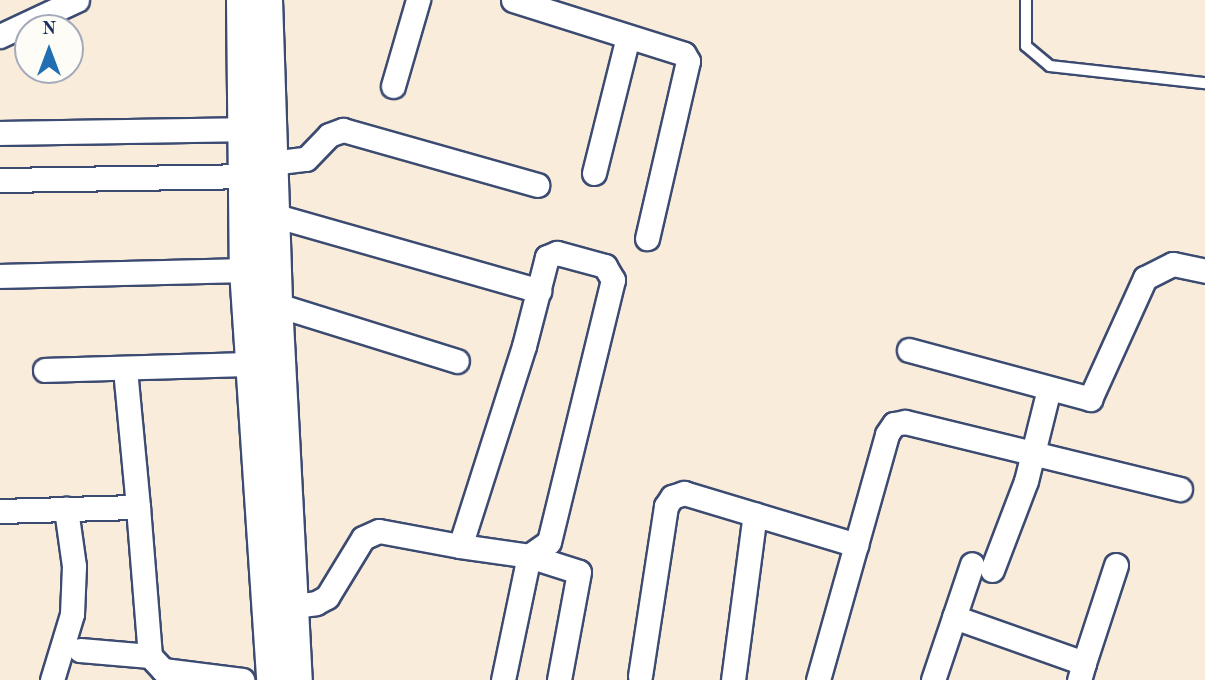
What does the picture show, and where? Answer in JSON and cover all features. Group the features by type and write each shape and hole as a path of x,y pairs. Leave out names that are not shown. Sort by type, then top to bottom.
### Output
{"main road":[{"path":"243,0 244,129 273,215 256,290 280,608 273,680"},
{"path":"266,0 253,364 280,608 296,680"}],"street":[{"path":"0,36 77,0"},
{"path":"393,86 418,0"},
{"path":"513,0 684,54 690,68 647,238"},
{"path":"594,173 628,37"},
{"path":"0,133 244,129"},
{"path":"0,180 259,170 306,159 329,135 343,130 537,186"},
{"path":"273,215 539,291"},
{"path":"460,546 539,291 547,257 554,253 605,266 612,276 580,403 554,537 529,556 502,680"},
{"path":"908,350 1090,399 1145,278 1172,264 1205,271"},
{"path":"0,276 256,290 457,361"},
{"path":"45,370 253,364"},
{"path":"125,369 150,656 163,670 242,680"},
{"path":"933,680 954,617 982,567 1033,453 1049,390"},
{"path":"818,680 887,433 894,424 905,422 1180,489"},
{"path":"640,676 666,506 684,493 856,545"},
{"path":"0,511 138,508"},
{"path":"52,680 72,614 74,566 66,509"},
{"path":"733,680 755,514"},
{"path":"280,608 327,597 363,538 379,531 529,556 579,572 559,680"},
{"path":"954,617 1081,672 1116,565"},
{"path":"80,650 150,656"}],"lane":[{"path":"1026,0 1026,46 1050,66 1205,83"}]}
